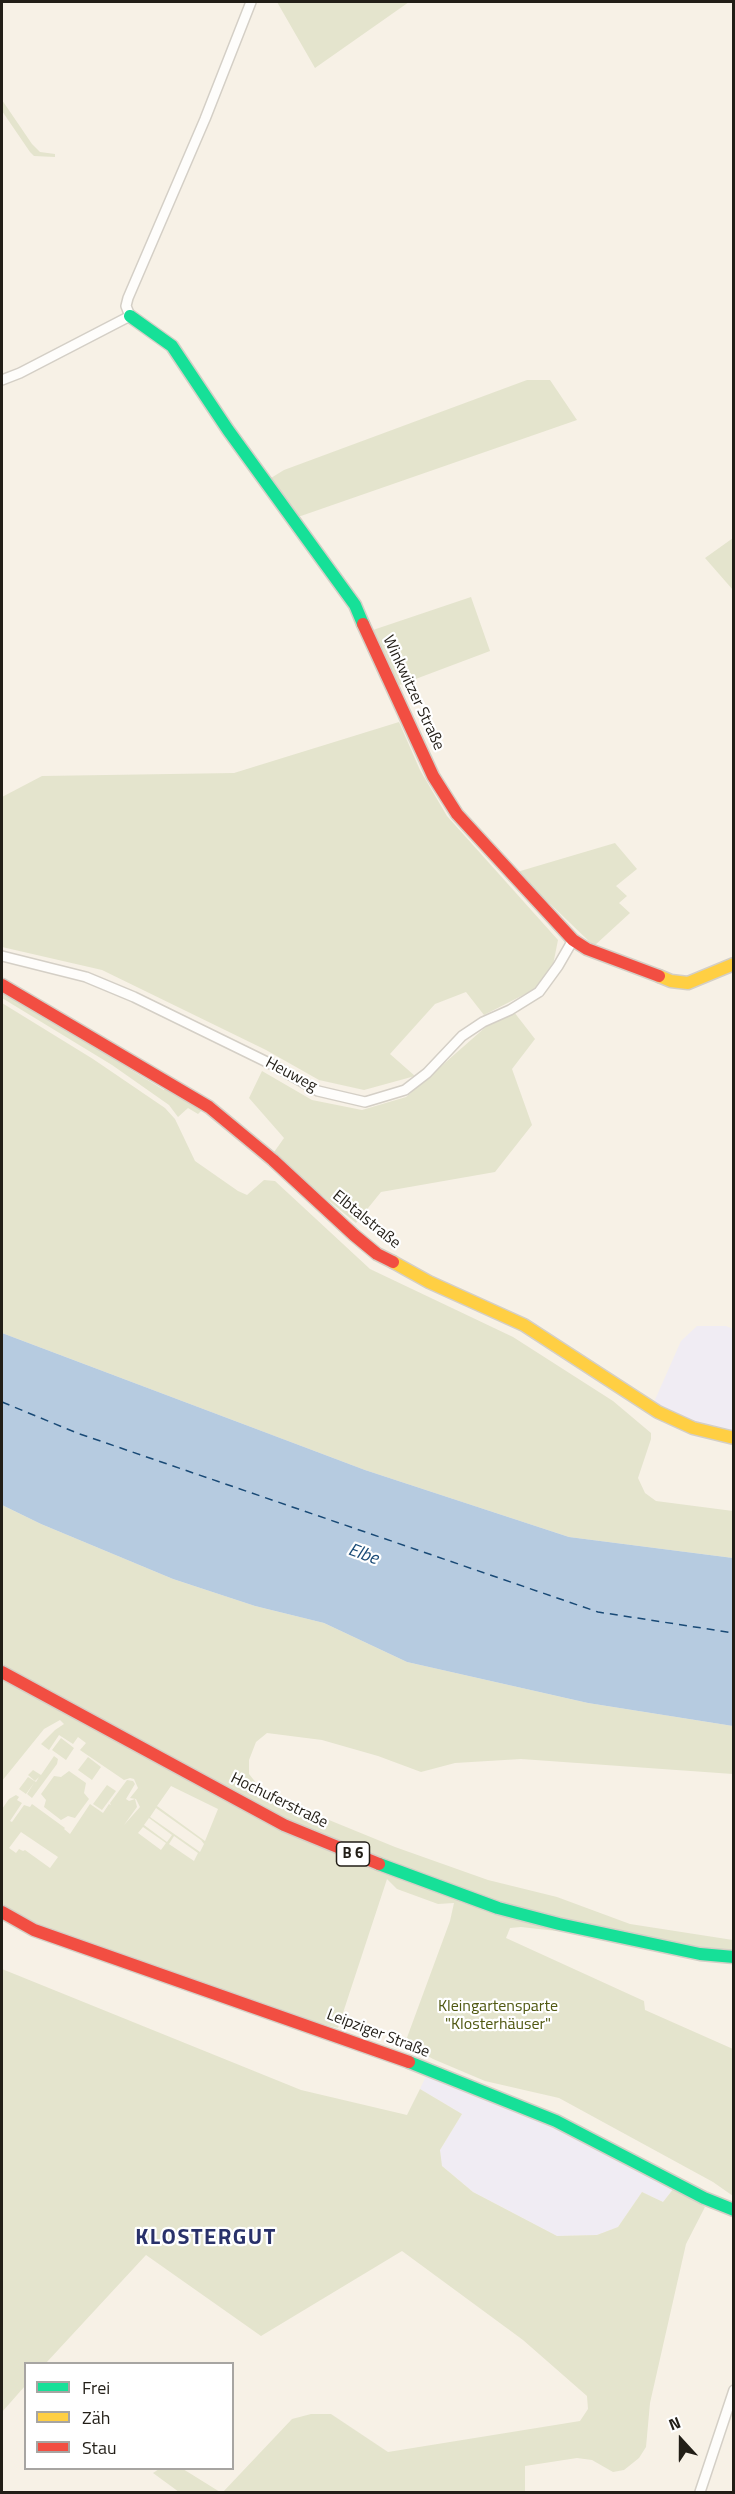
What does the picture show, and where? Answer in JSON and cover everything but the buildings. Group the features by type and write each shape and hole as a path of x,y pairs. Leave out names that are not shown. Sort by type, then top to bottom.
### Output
{"street":[{"path":"2,380 130,316 126,306 128,298 205,119 251,2"},
{"name":"Winkwitzer Straße","path":"130,316 172,346 228,430 355,605 433,776 457,814 573,940 587,949 671,981 688,983 734,964"},
{"name":"Heuweg","path":"2,956 86,976 273,1065 318,1091 365,1102 405,1090 427,1072 462,1036 539,992 573,940"},
{"name":"Elbtalstraße","path":"2,985 170,1082 208,1107 259,1147 377,1254 418,1276 524,1325 658,1412 693,1428 734,1438"},
{"name":"Hochuferstraße","path":"2,1672 285,1825 393,1870 498,1908 559,1924 700,1954 734,1957"},
{"name":"Leipziger Straße","path":"2,1912 34,1930 220,1997 382,2051 472,2090 556,2121 704,2198 734,2210"},
{"path":"700,2493 734,2390"}],"shaded area":[{"path":"697,1326 726,1326 733,1329 733,1431 688,1420 654,1402 681,1341"},
{"path":"426,2076 525,2113 579,2137 674,2188 663,2202 642,2192 618,2227 597,2235 557,2236 473,2192 441,2165 440,2150 462,2114 420,2089"}],"green space":[{"path":"277,2 409,2 315,68"},
{"path":"2,100 32,144 40,152 55,154 55,157 34,156 30,152 2,111"},
{"path":"527,380 550,380 577,420 298,517 271,478 284,470"},
{"path":"733,538 733,590 705,558"},
{"path":"471,597 490,651 397,686 373,630"},
{"path":"399,722 420,770 447,816 558,940 553,965 535,989 484,1015 466,992 435,1004 390,1054 415,1076 364,1090 319,1080 266,1050 102,970 2,947 2,797 42,776 234,773"},
{"path":"615,843 637,869 616,886 627,896 619,903 630,913 594,946 517,872"},
{"path":"2,989 80,1038 85,1037 164,1090 167,1085 203,1109 198,1114 188,1108 178,1117 169,1105 112,1065 2,998"},
{"path":"2,1003 93,1059 165,1108 175,1119 195,1161 238,1191 247,1195 264,1180 275,1181 370,1269 513,1337 613,1401 651,1433 638,1478 645,1493 656,1501 733,1511 733,1558 569,1537 365,1470 2,1333"},
{"path":"514,1012 535,1039 512,1069 532,1125 495,1172 381,1192 356,1223 272,1155 284,1138 249,1098 262,1071 312,1100 362,1110 406,1097 488,1025"},
{"name":"Kleingartensparte \"Klosterhäuser\"","path":"2,1505 41,1524 173,1579 255,1606 324,1623 407,1662 588,1703 733,1726 733,1774 521,1759 455,1763 421,1772 378,1756 322,1740 267,1733 256,1742 249,1760 249,1774 257,1784 307,1811 395,1847 488,1880 557,1897 630,1924 733,1940 733,1951 521,1927 510,1928 506,1938 644,2001 645,2010 733,2049 733,2196 713,2182 559,2098 485,2081 433,2059 405,2043 450,1921 454,1903 438,1904 397,1889 387,1879 338,2028 310,2021 170,1974 34,1924 2,1906 2,1809 9,1799 16,1795 19,1797 17,1800 22,1803 10,1821 12,1822 24,1805 30,1807 32,1804 70,1834 90,1804 103,1813 127,1780 135,1784 126,1799 129,1801 135,1799 137,1807 124,1825 140,1807 136,1799 130,1798 138,1788 134,1779 124,1780 80,1750 86,1743 78,1737 73,1744 59,1735 49,1750 41,1744 64,1724 60,1720 44,1729 2,1781","holes":["171,1786 218,1809 205,1841 157,1806","156,1808 201,1840 204,1844 200,1852 150,1817","149,1818 172,1835 167,1842 144,1825","143,1827 166,1843 161,1850 138,1833","21,1832 58,1857 50,1868 25,1850 19,1849 16,1853 9,1848","174,1836 198,1853 194,1861 169,1844"]},
{"path":"61,1738 74,1748 66,1760 52,1750"},
{"path":"54,1756 58,1759 57,1764 32,1798 27,1794 34,1783 26,1794 19,1789 28,1777 36,1782 39,1777 35,1781 28,1775 33,1770 41,1775"},
{"path":"88,1757 101,1767 92,1780 78,1770"},
{"path":"69,1771 86,1783 84,1793 89,1799 75,1818 68,1816 61,1820 44,1807 46,1800 41,1794 54,1776 61,1777"},
{"path":"107,1785 116,1791 102,1810 93,1804"},
{"path":"2,1969 301,2090 407,2115 420,2089 462,2114 440,2150 442,2166 473,2192 557,2236 597,2235 618,2227 642,2192 663,2202 674,2188 705,2207 686,2244 650,2403 646,2447 639,2458 624,2470 613,2472 592,2460 577,2458 525,2466 525,2492 223,2492 292,2419 311,2414 331,2414 388,2452 580,2421 588,2409 587,2396 523,2340 402,2251 261,2336 146,2255 47,2362 24,2362 24,2387 2,2412"},
{"path":"158,2470 185,2470 220,2492 179,2492 153,2473"}],"water":[{"name":"Elbe","path":"2,1333 365,1470 569,1537 733,1558 733,1726 588,1703 407,1662 324,1623 255,1606 173,1579 41,1524 2,1505"}],"ferry route":[{"path":"2,1402 77,1433 598,1612 734,1633"}],"traffic: fast":[{"path":"130,316 172,346 228,430 355,605 363,624"},
{"path":"379,1864 498,1908 559,1924 700,1954 734,1957"},
{"path":"409,2062 556,2121 704,2198 734,2210"}],"traffic: slow":[{"path":"659,976 671,981 688,983 734,964"},
{"path":"393,1262 429,1282 524,1325 658,1412 693,1428 734,1438"}],"traffic: jam":[{"path":"363,624 433,776 457,814 573,940 587,949 659,976"},
{"path":"2,985 209,1107 273,1160 354,1235 377,1254 393,1262"},
{"path":"2,1672 284,1825 379,1864"},
{"path":"2,1912 34,1930 409,2062"}],"district":[{"name":"KLOSTERGUT","path":"206,2239"}]}
